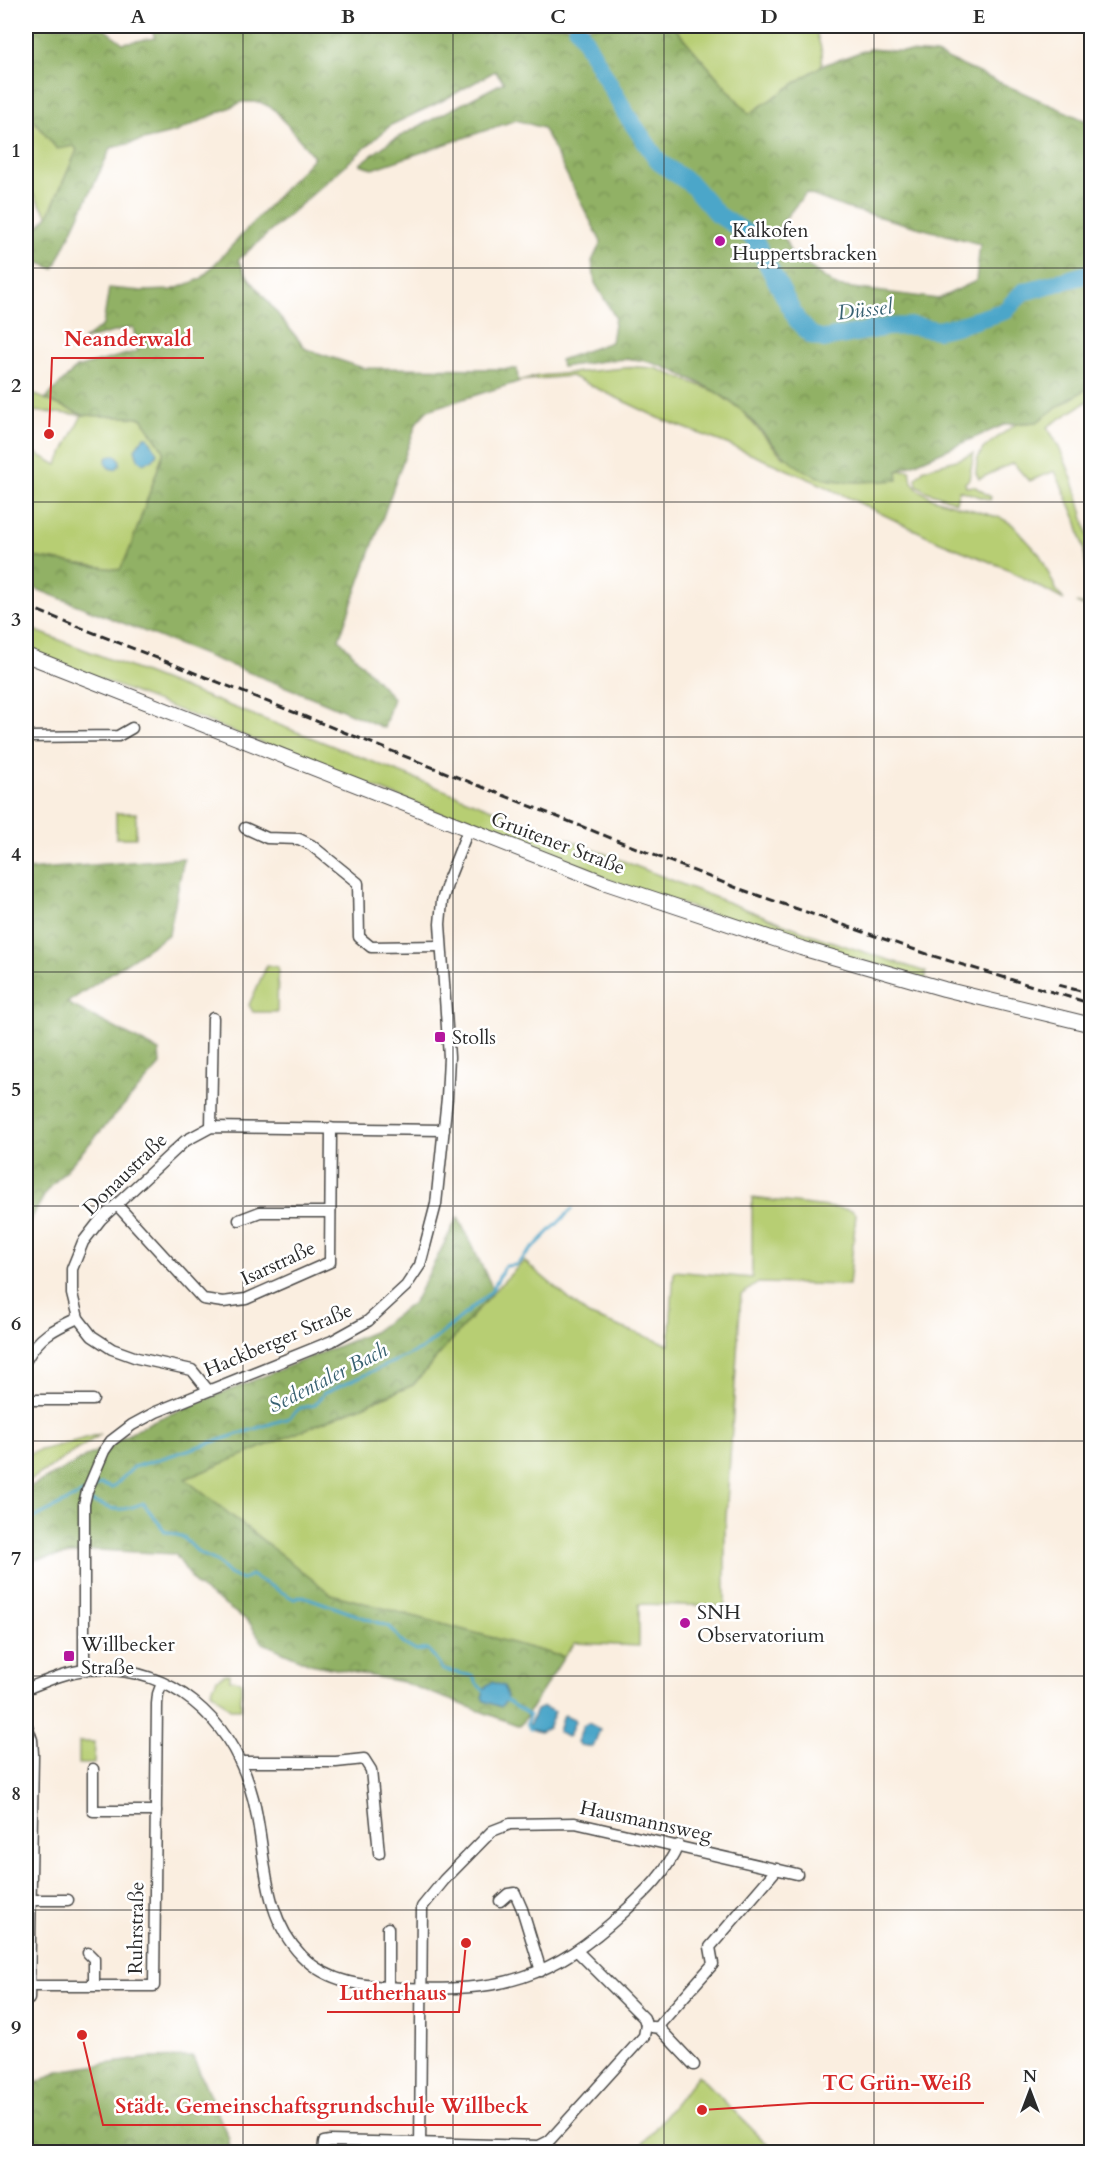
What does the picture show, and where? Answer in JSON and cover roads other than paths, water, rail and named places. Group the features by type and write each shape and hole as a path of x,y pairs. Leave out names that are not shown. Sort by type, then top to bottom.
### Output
{"main road":[{"name":"Gruitener Straße","path":"26,655 603,882 801,948 944,989 1092,1024"}],"street":[{"path":"26,737 118,736 132,728"},
{"path":"244,828 267,838 299,839 311,845 358,884 359,937 371,947 441,946"},
{"name":"Hackberger Straße","path":"84,1670 84,1504 92,1476 111,1441 132,1425 156,1412 332,1341 368,1321 406,1286 420,1265 436,1204 449,1057 441,946 442,902 468,830"},
{"path":"211,1127 213,1018"},
{"name":"Donaustraße","path":"78,1318 72,1294 72,1269 83,1242 101,1220 184,1140 211,1127 444,1130"},
{"name":"Isarstraße","path":"117,1205 203,1299 223,1302 246,1299 330,1262 331,1128"},
{"path":"239,1220 260,1212 330,1212"},
{"path":"26,1360 34,1345 51,1330 78,1318 92,1336 112,1349 137,1358 192,1370 208,1390"},
{"path":"26,1396 32,1400 93,1400"},
{"path":"26,1689 84,1670 121,1670 162,1683 184,1694 206,1712 227,1737 240,1761 254,1799 266,1880 272,1904 287,1938 301,1956 325,1974 355,1985 462,1988 500,1984 541,1971 577,1951 610,1925 650,1887 671,1862 678,1845"},
{"name":"Ruhrstraße","path":"29,1986 154,1986 158,1694 162,1683"},
{"path":"26,1723 32,1740 33,1754 28,1838 29,1999 26,1999"},
{"path":"240,1761 364,1759 371,1770 379,1854"},
{"path":"93,1769 93,1811 156,1811"},
{"name":"Hausmannsweg","path":"420,2148 422,1908 444,1880 492,1831 510,1824 575,1823 797,1874"},
{"path":"659,2028 660,2024 713,1964 710,1947 777,1869"},
{"path":"500,1901 508,1894 515,1893 541,1971"},
{"path":"30,1900 68,1900"},
{"path":"388,1928 388,1987"},
{"path":"323,2147 524,2149 549,2141 644,2036 646,2025 644,2018 577,1951"},
{"path":"88,1953 94,1959 94,1985"},
{"path":"646,2025 659,2028 694,2066"}],"water":[{"path":"144,437 148,437 157,453 153,460 142,463 135,449"},
{"path":"110,455 116,455 120,462 116,469 110,469 106,465 106,459"},
{"path":"492,1682 504,1686 507,1697 501,1707 484,1701 482,1697 486,1686"},
{"path":"543,1707 555,1712 548,1728 540,1732 530,1729 529,1726 536,1710"},
{"path":"565,1715 575,1721 567,1737 558,1732 562,1717"},
{"path":"588,1723 600,1729 593,1747 580,1745 577,1742 583,1726"}],"waterway":[{"name":"Düssel","path":"577,26 626,114 659,162 691,184 717,214 753,237 797,320 811,335 824,339 888,327 913,326 938,330 1005,311 1023,292 1092,273"},
{"name":"Sedentaler Bach","path":"91,1489 101,1484 112,1488 134,1467 289,1418 300,1408 315,1405 324,1393 424,1348 491,1292 505,1266 516,1265 572,1209"},
{"name":"Sedentaler Bach","path":"26,1522 83,1493"},
{"path":"87,1501 116,1509 130,1508 143,1503 165,1531 183,1537 199,1553 216,1561 229,1574 242,1580 251,1575 294,1599 303,1596 390,1627 404,1644 416,1651 428,1649 443,1670 473,1676 486,1693"},
{"path":"504,1699 529,1715 527,1724 530,1729"}],"railway":[{"path":"26,606 737,888 930,955 1092,1004"},
{"path":"1058,985 1092,994"}],"place":[{"name":"Kalkofen Huppertsbracken","path":"720,241"},
{"name":"Neanderwald","path":"49,434"},
{"name":"Stolls","path":"440,1037"},
{"name":"SNH Observatorium","path":"685,1623"},
{"name":"Willbecker Straße","path":"69,1656"},
{"name":"Lutherhaus","path":"466,1943"},
{"name":"Städt. Gemeinschaftsgrundschule Willbeck","path":"82,2035"},
{"name":"TC Grün-Weiß","path":"702,2110"}]}
